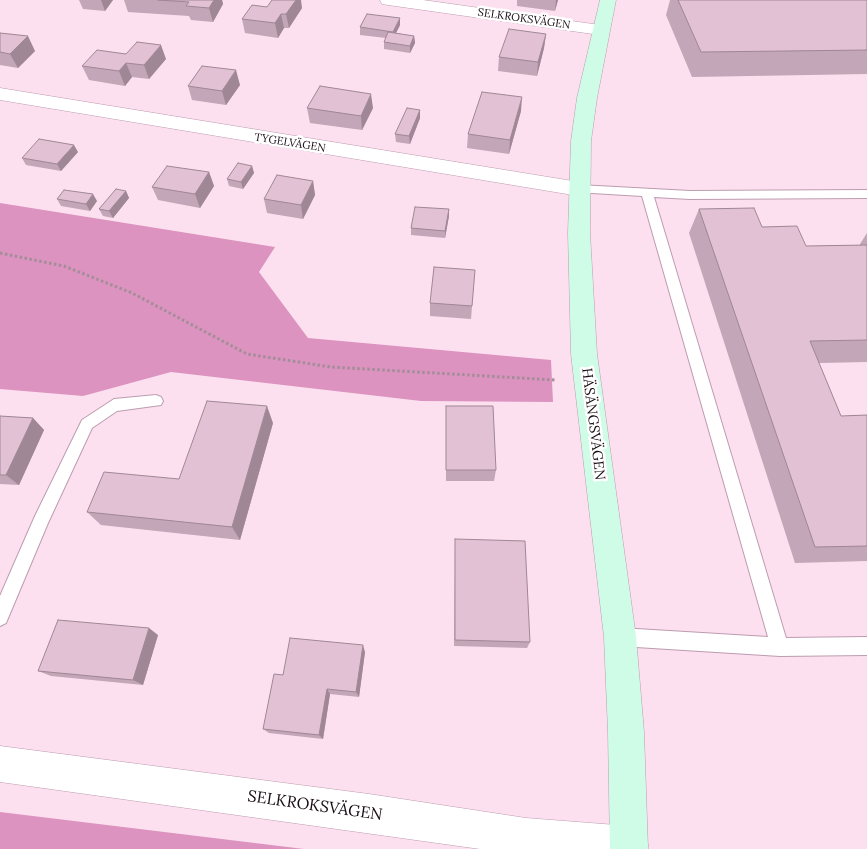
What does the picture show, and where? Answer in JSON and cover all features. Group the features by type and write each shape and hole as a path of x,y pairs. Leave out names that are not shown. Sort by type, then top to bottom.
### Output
{"street":[{"name":"SELKROKSVÄGEN","path":"388,0 600,30"},
{"name":"HÄSÄNGSVÄGEN","path":"608,0 600,30 581,141 579,242 584,354 620,637 626,732 629,847"},
{"name":"TYGELVÄGEN","path":"0,94 580,189"},
{"name":"SELKROKSVÄGEN","path":"0,764 369,813 526,837 629,847"}],"lane":[{"path":"580,189 690,195 867,194"},
{"path":"647,192 780,647"},
{"path":"0,617 41,521 87,424 114,405 156,401"},
{"path":"620,637 780,647 867,646"}],"path":[{"path":"0,253 64,266 132,293 247,354 331,367 588,382"}],"shaded area":[{"path":"0,203 275,247 259,272 308,338 551,360 553,402 421,401 171,372 83,396 0,389"},
{"path":"0,812 304,849 0,849"}],"building":[{"path":"158,0 214,0 209,8 186,6 189,2"},
{"path":"272,0 296,0 286,14 281,14 275,23 242,19 252,5 267,7"},
{"path":"678,0 867,0 867,50 701,52"},
{"path":"367,14 400,18 393,32 360,27"},
{"path":"509,29 546,34 538,62 499,57"},
{"path":"388,32 414,36 410,46 384,42"},
{"path":"0,33 28,36 10,54 0,52"},
{"path":"137,42 161,45 144,65 126,63 119,71 82,66 97,50 126,54"},
{"path":"202,66 236,70 222,91 188,86"},
{"path":"320,86 371,94 361,116 307,108"},
{"path":"482,92 522,97 510,140 468,134"},
{"path":"407,108 420,110 409,136 395,134"},
{"path":"39,139 74,145 57,164 22,158"},
{"path":"238,163 252,166 241,182 227,179"},
{"path":"167,166 209,172 195,194 152,187"},
{"path":"277,175 313,181 301,205 264,199"},
{"path":"116,189 126,191 109,211 99,209"},
{"path":"64,190 93,194 86,204 57,199"},
{"path":"415,207 449,209 445,231 411,228"},
{"path":"754,208 762,227 797,226 806,246 867,245 867,340 810,341 841,416 867,415 867,546 815,547 699,209"},
{"path":"434,267 475,270 472,306 430,303"},
{"path":"207,401 267,406 232,527 87,512 104,472 179,479"},
{"path":"446,406 493,406 496,470 446,470"},
{"path":"0,416 33,418 6,475 0,475"},
{"path":"455,539 525,541 530,642 455,640"},
{"path":"58,620 149,628 133,680 38,671"},
{"path":"290,638 363,645 356,692 327,689 319,735 263,729 274,674 283,675"}]}
